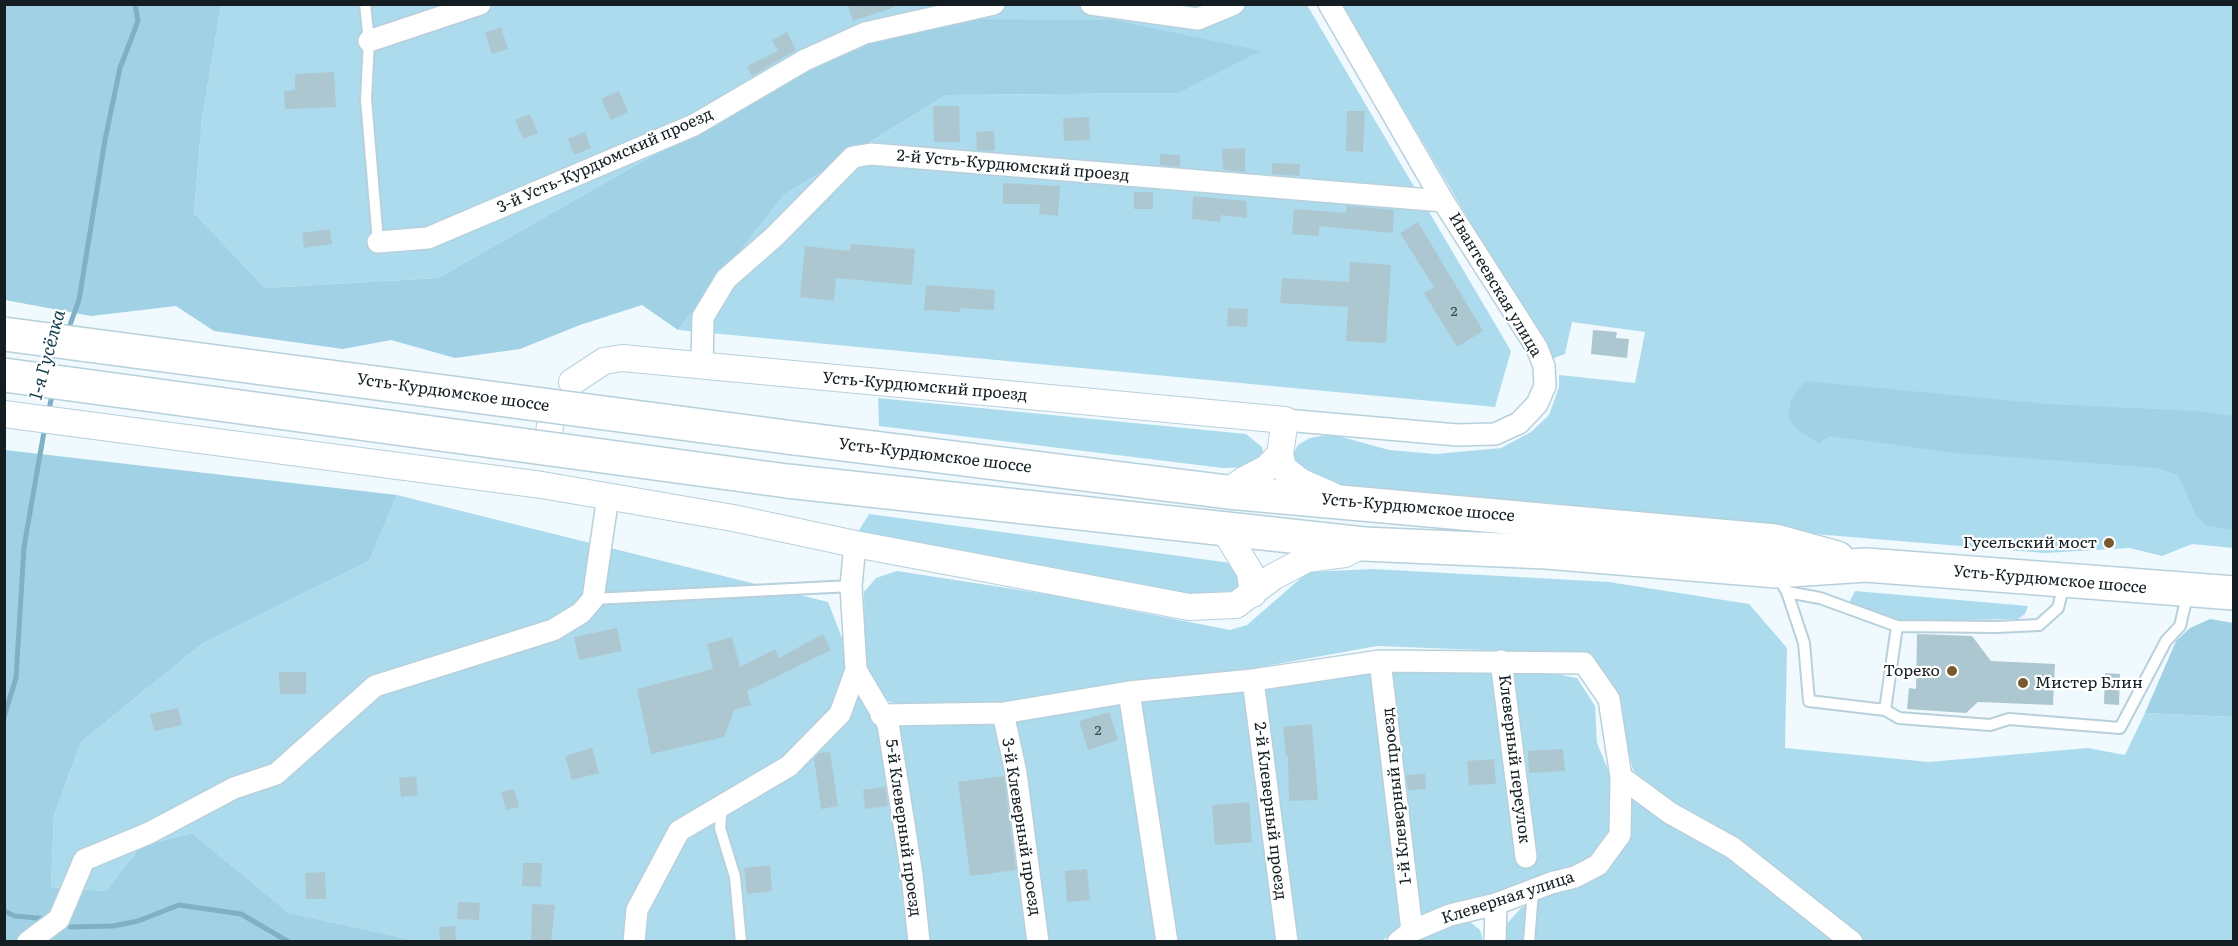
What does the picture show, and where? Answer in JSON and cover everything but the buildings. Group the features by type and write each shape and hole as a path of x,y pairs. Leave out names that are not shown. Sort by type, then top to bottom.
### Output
{"main road":[{"name":"Усть-Курдюмское шоссе","path":"4,334 794,438 1228,492 1775,542 1866,565 2064,582 2234,592"},
{"name":"Усть-Курдюмское шоссе","path":"4,375 787,481 1364,544 1546,552 1781,581 1866,565"}],"street":[{"path":"369,40 480,4"},
{"name":"3-й Усть-Курдюмский проезд","path":"378,242 428,238 694,125 805,60 865,33 994,4"},
{"path":"1091,4 1198,19 1234,4"},
{"name":"Ивантеевская улица","path":"1285,420 1457,435 1496,434 1519,423 1537,404 1545,386 1544,366 1537,348 1443,201 1329,4"},
{"name":"2-й Усть-Курдюмский проезд","path":"702,366 704,317 726,279 774,237 852,157 871,154 1443,201"},
{"name":"Усть-Курдюмский проезд","path":"572,382 604,361 622,358 1285,420"},
{"path":"4,414 543,475 608,496 734,518 855,544 1189,607 1236,605 1273,577 1307,559 1345,554 1364,544"},
{"path":"1285,420 1280,454 1283,468 1301,482 1323,490 1339,501"},
{"path":"1228,492 1242,481 1268,468 1280,454"},
{"path":"28,942 59,919 84,860 149,832 234,788 276,774 375,686 553,630 581,613 593,599 608,496"},
{"path":"1222,528 1250,572 1253,594"},
{"name":"5-й Клеверный проезд","path":"855,544 851,586 856,670 888,724 912,875 919,942"},
{"path":"881,715 1003,713 1129,692 1253,680 1380,661 1501,661"},
{"name":"1-й Клеверный проезд","path":"1380,661 1405,936"},
{"name":"Клеверная улица","path":"1405,936 1450,915 1496,904 1575,877 1598,866 1620,835 1621,777 1609,699 1584,663 1501,661"},
{"name":"Клеверный переулок","path":"1501,661 1526,857"},
{"path":"634,942 637,910 679,831 789,766 840,714 856,670"},
{"name":"2-й Клеверный проезд","path":"1253,680 1287,942"},
{"path":"1129,692 1167,942"},
{"name":"3-й Клеверный проезд","path":"1003,713 1016,773 1038,942"},
{"path":"1621,777 1670,813 1734,848 1852,942"},
{"path":"1495,942 1496,904"}],"lane":[{"path":"365,4 369,40 366,99 378,242"},
{"path":"1781,581 1897,626 2039,626 2058,608 2064,582"},
{"path":"1781,581 1804,643 1809,701 1886,710 1899,718 1990,725 2009,719 2120,728 2166,641 2180,626 2189,591"},
{"path":"593,599 851,586"},
{"path":"1886,710 1897,626"},
{"path":"722,804 720,828 735,877 741,942"},
{"path":"1529,942 1533,890"}],"shaded area":[{"path":"4,5 221,5 202,119 194,213 265,288 438,278 783,81 931,19 1114,20 1261,51 1178,93 946,95 784,195 678,330 642,305 580,325 520,349 455,358 391,340 343,349 214,331 176,306 91,316 5,300"},
{"path":"221,5 1307,5 1511,351 1495,407 678,330 784,195 946,95 1178,93 783,81 438,278 265,288 194,213 202,119"},
{"path":"1342,5 2233,5 2233,548 2192,544 2162,556 2130,548 2045,553 1778,531 1345,490 1292,466 1292,456 1298,445 1310,438 1331,434 1389,450 1436,454 1501,448 1531,432 1549,415 1559,387 1559,375 1635,383 1645,332 1572,322 1565,354 1551,359"},
{"path":"1805,381 2047,404 2197,411 2233,416 2233,530 2206,525 2196,515 2178,475 2157,468 1956,453 1829,436 1819,443 1800,432 1788,418 1791,399"},
{"path":"878,398 1246,434 1262,447 1264,456 1256,467 1223,468 879,426"},
{"path":"5,450 397,495 369,561 203,643 81,742 54,815 51,887 106,891 141,846 192,833 289,913 418,941 5,942"},
{"path":"397,495 828,602 876,725 1392,671 1533,670 1577,678 1595,706 1597,743 1611,777 1613,828 1592,858 1405,927 1381,941 418,941 289,913 192,833 141,846 106,891 51,887 54,815 81,742 203,643 369,561"},
{"path":"869,514 1231,563 1241,569 1242,586 1235,594 1193,599 858,532"},
{"path":"1373,569 1609,582 1749,604 1787,648 1785,748 1929,762 2088,748 2125,755 2145,713 2233,717 2233,941 1860,941 1740,839 1653,790 1633,770 1615,695 1587,654 1377,646 1255,668 1125,682 1001,705 897,705 886,700 865,671 864,592 876,578 897,571 1052,595 1230,630 1247,625 1308,572"},
{"path":"1855,591 2028,606 2025,614 2018,619 1902,621 1849,603"},
{"path":"2210,619 2233,623 2233,717 2145,713 2176,641 2190,628"},
{"path":"1640,798 1727,856 1834,941 1501,942 1504,927 1521,908 1602,871 1616,860 1629,837 1628,809 1631,799"},
{"path":"1468,920 1480,930 1483,941 1411,942 1452,922"}],"waterway":[{"name":"1-я Гусёлка","path":"67,333 79,300 105,140 120,68 138,21 135,4"},
{"name":"1-я Гусёлка","path":"48,414 53,391"},
{"name":"1-я Гусёлка","path":"4,717 16,678 24,547 45,426"},
{"name":"1-я Гусёлка","path":"70,927 113,926 138,921 179,905 241,914 289,942"},
{"name":"1-я Гусёлка","path":"4,911 15,916 48,919"}],"place":[{"name":"Гусельский мост","path":"2109,543"},
{"name":"Тореко","path":"1952,671"},
{"name":"Мистер Блин","path":"2023,683"}]}
